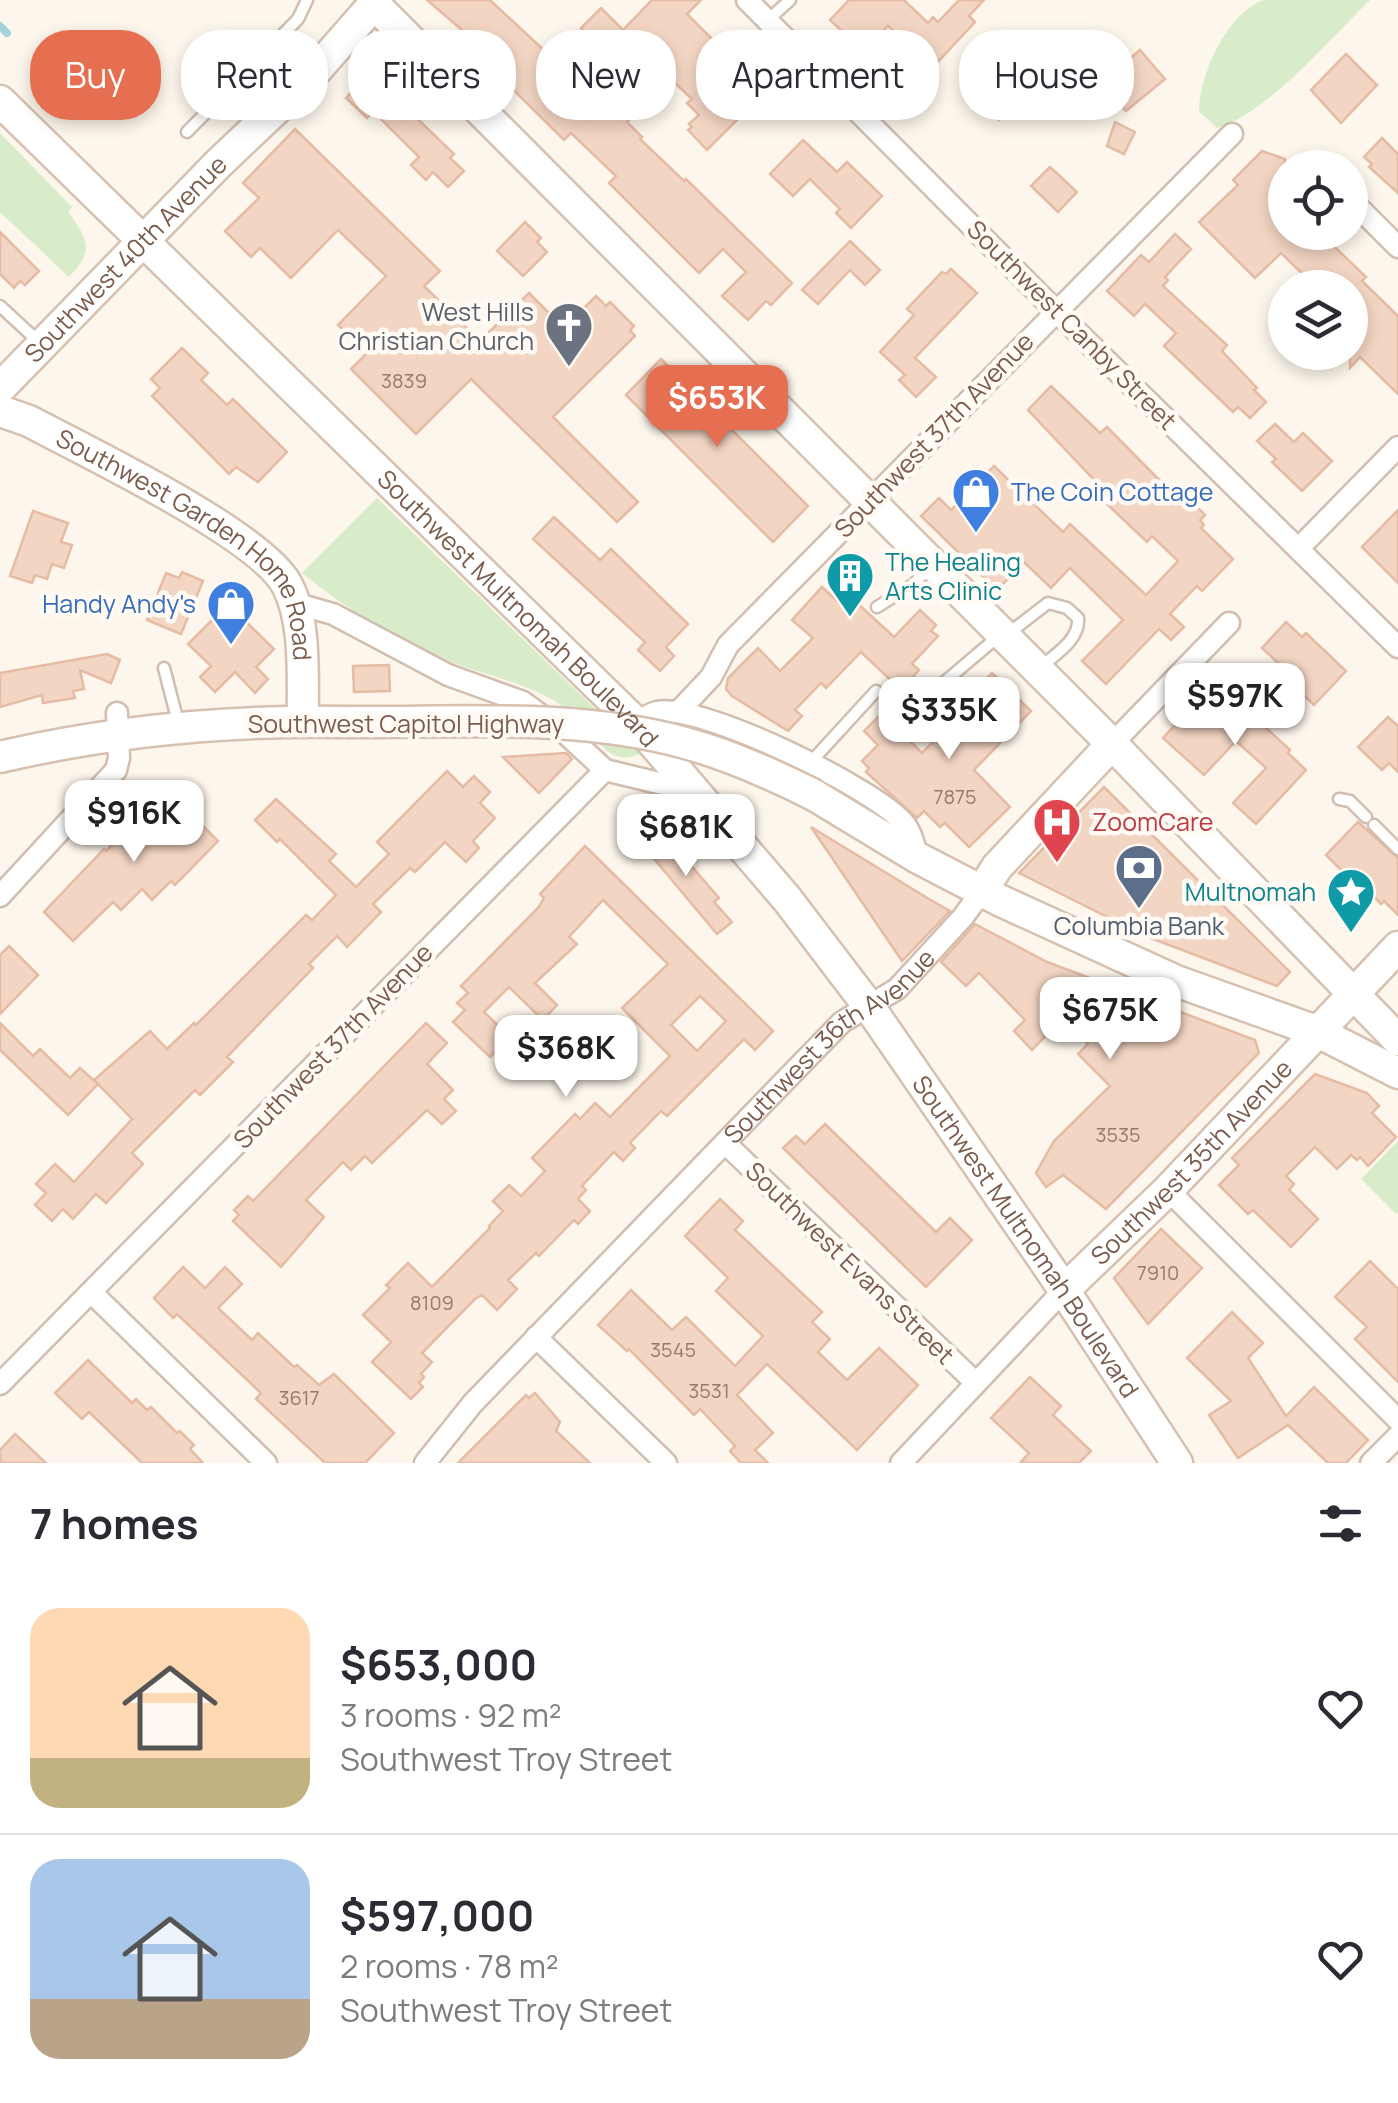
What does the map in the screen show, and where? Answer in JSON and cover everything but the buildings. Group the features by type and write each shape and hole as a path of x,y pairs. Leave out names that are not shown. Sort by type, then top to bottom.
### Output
{"street":[{"name":"Southwest Canby Street","path":"747,0 1398,647"},
{"name":"Southwest 40th Avenue","path":"0,388 143,240 311,76 374,2"},
{"path":"374,2 1112,744 1398,1040"},
{"name":"Southwest Multnomah Boulevard","path":"0,101 636,723 690,783 788,899 870,1008 1177,1463"},
{"name":"Southwest 37th Avenue","path":"678,712 710,677 728,645 1232,134"},
{"path":"1368,217 1398,247"},
{"name":"Southwest Garden Home Road","path":"0,411 29,421 232,534 275,566 294,603 303,721"},
{"path":"1299,548 1398,447"},
{"path":"294,603 333,614 448,675 523,702 564,732 605,770 667,785 690,783"},
{"name":"Southwest 36th Avenue","path":"425,1463 467,1410 536,1337 842,1022 886,998 913,972 964,917 997,867 1228,623"},
{"path":"636,723 656,712 678,712 734,727 809,764 893,813 910,834 918,858"},
{"name":"Southwest Capitol Highway","path":"0,756 118,723 180,727 303,721 535,723 620,729 684,742 728,756 814,795 918,858 982,891 1176,981 1316,1031 1398,1073"},
{"path":"0,896 108,781 119,764 118,723"},
{"name":"Southwest 37th Avenue","path":"0,1384 605,770"},
{"name":"Southwest 35th Avenue","path":"901,1463 1063,1290 1168,1190 1398,947"},
{"name":"Southwest Evans Street","path":"725,1143 976,1383"},
{"path":"1168,1190 1398,1420"},
{"path":"91,1292 266,1463"},
{"path":"536,1337 666,1463"},
{"path":"1370,1463 1398,1436"}],"lane":[{"path":"187,132 298,20 307,0"},
{"path":"768,20 790,0"},
{"path":"0,306 42,345"},
{"path":"878,608 914,584 932,564"},
{"path":"941,686 1048,602 1067,608 1078,618 1079,627 1072,639 1038,670"},
{"path":"164,668 180,727"},
{"path":"809,764 876,690"},
{"path":"1339,799 1350,801 1398,849"}],"green space":[{"path":"1264,0 1370,0 1278,91 1237,120 1217,128 1199,111 1210,63 1238,18"},
{"path":"0,133 72,207 68,212 86,245 82,260 69,277 0,212"},
{"path":"377,498 641,753 630,757 613,755 580,721 549,698 404,641 302,573"},
{"path":"1398,1141 1398,1212 1396,1214 1361,1179"}],"waterway":[{"path":"0,26 7,33"}],"place":[{"name":"West Hills Christian Church","path":"569,368"},
{"name":"The Coin Cottage","path":"976,534"},
{"name":"The Healing Arts Clinic","path":"850,618"},
{"name":"Handy Andy's","path":"231,646"},
{"name":"ZoomCare","path":"1057,864"},
{"name":"Columbia Bank","path":"1139,910"},
{"name":"Multnomah","path":"1351,934"}]}
